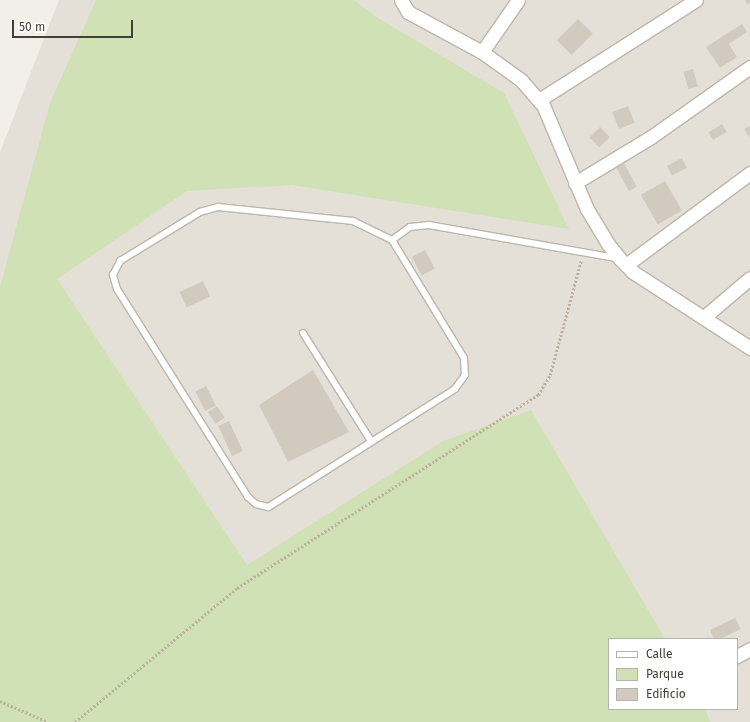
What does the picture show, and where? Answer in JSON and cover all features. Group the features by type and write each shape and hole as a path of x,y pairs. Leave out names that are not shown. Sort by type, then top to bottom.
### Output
{"street":[{"path":"401,0 408,12 482,52 521,80 539,100 550,118 575,183 597,227 623,262 750,348"},
{"path":"482,52 518,0"},
{"path":"539,100 696,0"},
{"path":"575,183 650,137 750,67"},
{"path":"623,262 750,173"},
{"path":"704,317 750,278"},
{"path":"738,655 750,649"}],"lane":[{"path":"218,207 353,221 392,240 464,358 465,375 455,389 371,440 268,506 256,504 248,497 121,296 113,275 120,261 200,212 218,207"},
{"path":"392,240 410,227 429,225 584,251 623,262"},
{"path":"303,333 371,440"}],"path":[{"path":"75,722 236,588 538,395 550,375 584,251"},
{"path":"0,701 48,722"}],"shaded area":[{"path":"59,0 750,0 750,722 0,722 0,152"}],"green space":[{"path":"96,0 354,0 378,18 504,93 569,229 292,185 187,191 57,279 247,565 443,441 531,410 664,638 608,638 608,710 705,710 710,722 0,722 0,287 50,103"}],"building":[{"path":"745,0 750,0 750,3 747,4"},
{"path":"578,19 593,34 572,55 557,40"},
{"path":"742,24 747,32 729,44 737,57 720,68 706,47"},
{"path":"693,69 698,86 688,89 683,72"},
{"path":"628,106 635,123 619,129 612,112"},
{"path":"722,124 727,132 713,140 708,132"},
{"path":"750,126 750,138 744,129"},
{"path":"600,127 610,137 599,148 589,138"},
{"path":"682,158 687,168 672,176 667,166"},
{"path":"624,163 637,187 629,191 616,167"},
{"path":"665,181 682,210 658,224 641,195"},
{"path":"425,250 435,269 422,276 412,257"},
{"path":"203,281 210,296 187,307 179,292"},
{"path":"313,370 349,432 288,462 259,405"},
{"path":"206,386 216,406 205,411 195,391"},
{"path":"217,406 225,418 216,424 208,412"},
{"path":"229,421 243,451 232,456 218,426"},
{"path":"735,618 741,629 722,638 714,638 710,630"}]}
